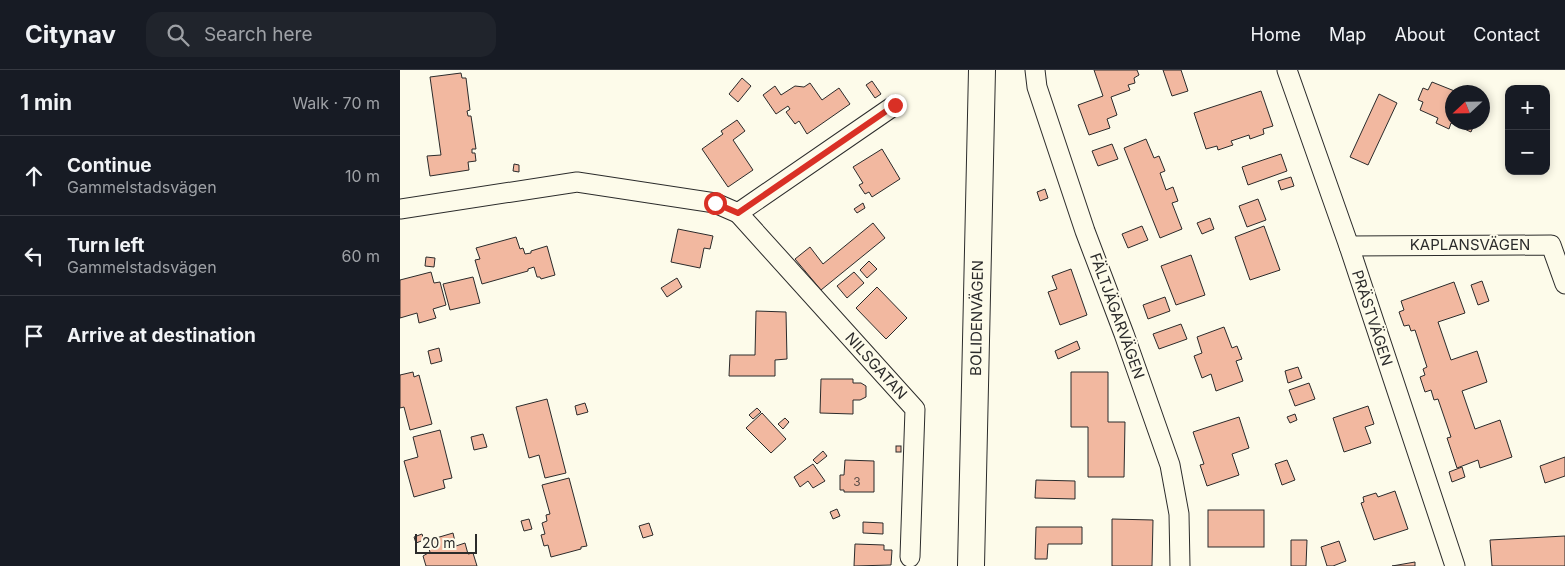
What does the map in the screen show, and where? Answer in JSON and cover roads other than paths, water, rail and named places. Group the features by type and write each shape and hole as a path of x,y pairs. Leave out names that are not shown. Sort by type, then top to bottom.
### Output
{"main road":[{"name":"BOLIDENVÄGEN","path":"972,566 982,70"}],"street":[{"name":"FÄLTJÄGARVÄGEN","path":"1035,70 1037,87 1085,231 1170,465 1180,514 1180,566"},
{"name":"PRÄSTVÄGEN","path":"1287,70 1456,566"},
{"path":"400,209 577,182 715,203 738,213 895,105"},
{"name":"NILSGATAN","path":"738,213 915,409 910,558"},
{"name":"KAPLANSVÄGEN","path":"1348,246 1551,245 1565,284"}]}
